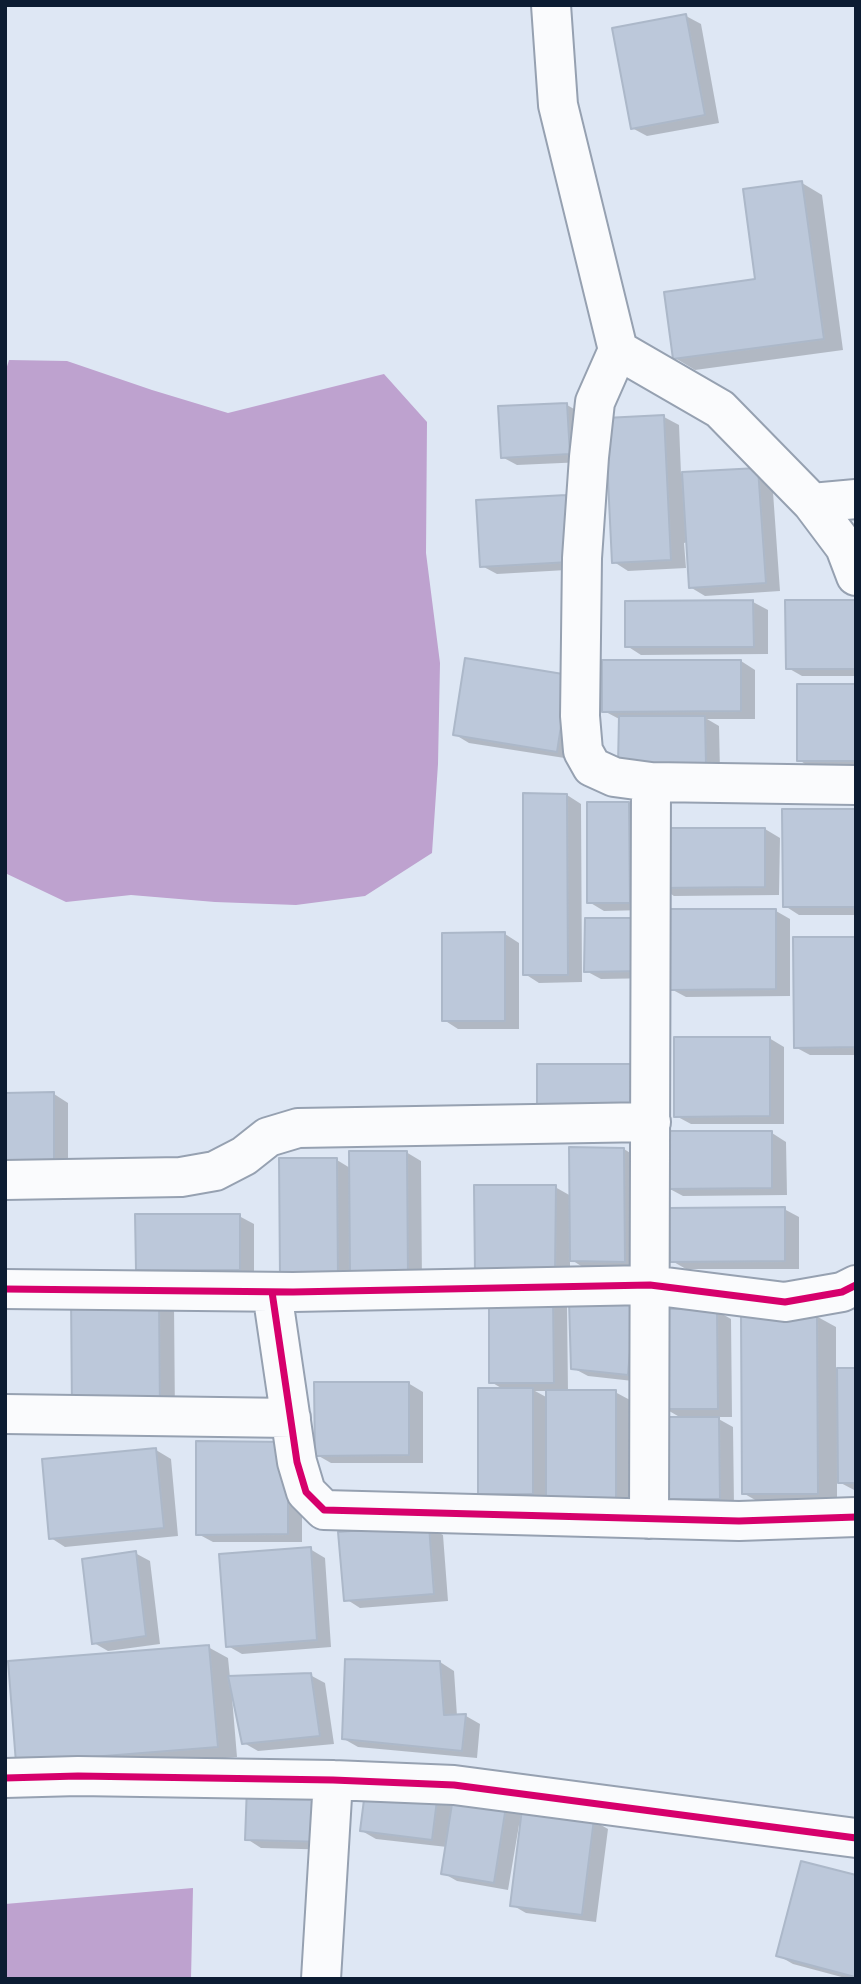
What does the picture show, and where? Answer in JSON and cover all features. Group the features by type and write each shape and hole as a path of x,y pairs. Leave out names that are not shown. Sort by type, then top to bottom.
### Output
{"street":[{"path":"551,5 558,105 618,350 595,402 590,443 582,558 580,716 583,751 592,767 614,777 652,782 856,785"},
{"path":"618,350 720,409 812,503 845,547 856,576"},
{"path":"812,503 856,499"},
{"path":"649,1519 652,782"},
{"path":"5,1180 181,1177 215,1171 244,1156 268,1137 298,1128 651,1122"},
{"path":"5,1289 272,1292 650,1285 785,1302 842,1292 856,1285"},
{"path":"272,1292 297,1462 306,1492 324,1510 738,1521 856,1517"},
{"path":"5,1414 290,1418"},
{"path":"5,1778 78,1776 333,1780 454,1785 856,1838"},
{"path":"321,1979 333,1780"}],"shaded area":[{"path":"9,360 67,361 228,413 384,374 427,422 426,553 440,663 438,764 432,853 365,896 296,905 131,895 66,902 5,873 5,373"},
{"path":"193,1888 191,1979 5,1979 5,1904"}],"building":[{"path":"686,14 705,115 631,129 612,28"},
{"path":"802,181 824,339 673,359 664,292 755,279 743,189"},
{"path":"567,403 570,454 501,458 498,406"},
{"path":"664,415 671,560 612,563 605,418"},
{"path":"758,468 766,583 689,588 682,472"},
{"path":"566,495 570,562 480,567 476,500"},
{"path":"753,600 754,647 625,647 625,601"},
{"path":"785,600 856,600 856,669 786,669"},
{"path":"465,658 569,675 557,752 453,735"},
{"path":"602,660 741,660 741,711 602,712"},
{"path":"797,684 856,684 856,761 797,761"},
{"path":"619,716 705,716 706,764 618,764"},
{"path":"523,793 567,794 568,975 523,975"},
{"path":"587,802 629,802 630,903 587,903"},
{"path":"782,809 856,809 856,907 783,907"},
{"path":"658,828 765,828 765,887 658,888"},
{"path":"669,909 776,909 776,989 670,990"},
{"path":"585,918 644,918 644,971 584,972"},
{"path":"505,932 505,1021 442,1021 442,933"},
{"path":"793,937 856,937 856,1047 794,1048"},
{"path":"674,1037 770,1037 770,1116 674,1117"},
{"path":"537,1064 631,1064 631,1115 537,1115"},
{"path":"54,1092 54,1169 5,1170 5,1093"},
{"path":"666,1131 772,1131 772,1188 667,1189"},
{"path":"569,1147 624,1148 625,1262 570,1261"},
{"path":"349,1151 407,1151 408,1278 350,1278"},
{"path":"279,1158 337,1158 338,1278 280,1278"},
{"path":"474,1185 556,1185 555,1274 475,1274"},
{"path":"785,1207 785,1261 670,1262 669,1208"},
{"path":"135,1214 240,1214 240,1270 136,1270"},
{"path":"71,1295 159,1295 160,1411 72,1411"},
{"path":"489,1295 553,1295 554,1383 489,1383"},
{"path":"569,1301 634,1301 628,1375 571,1369"},
{"path":"661,1309 717,1309 718,1409 662,1409"},
{"path":"741,1314 817,1314 818,1494 742,1494"},
{"path":"837,1368 856,1368 856,1483 838,1483"},
{"path":"314,1382 409,1382 409,1455 315,1456"},
{"path":"478,1388 533,1388 533,1494 478,1494"},
{"path":"546,1390 616,1390 616,1503 546,1503"},
{"path":"666,1417 719,1417 720,1499 667,1499"},
{"path":"196,1441 288,1442 288,1534 196,1535"},
{"path":"156,1448 164,1528 49,1539 42,1459"},
{"path":"429,1525 434,1594 344,1601 338,1532"},
{"path":"311,1547 317,1640 226,1647 219,1554"},
{"path":"136,1551 146,1636 92,1644 82,1559"},
{"path":"209,1645 218,1747 16,1763 8,1661"},
{"path":"345,1659 440,1661 444,1715 466,1714 462,1751 342,1739"},
{"path":"311,1673 320,1736 242,1744 228,1676"},
{"path":"366,1784 438,1792 432,1840 360,1831"},
{"path":"247,1786 327,1788 326,1842 245,1840"},
{"path":"454,1791 507,1800 494,1883 441,1874"},
{"path":"522,1809 594,1819 582,1915 510,1906"},
{"path":"801,1861 856,1875 855,1977 776,1956"}],"cycle path":[{"path":"5,1289 293,1292 650,1285 785,1302 842,1292 856,1285"},
{"path":"272,1292 297,1462 306,1492 324,1510 739,1521 856,1517"},
{"path":"5,1778 78,1776 333,1780 454,1785 856,1838"}]}
